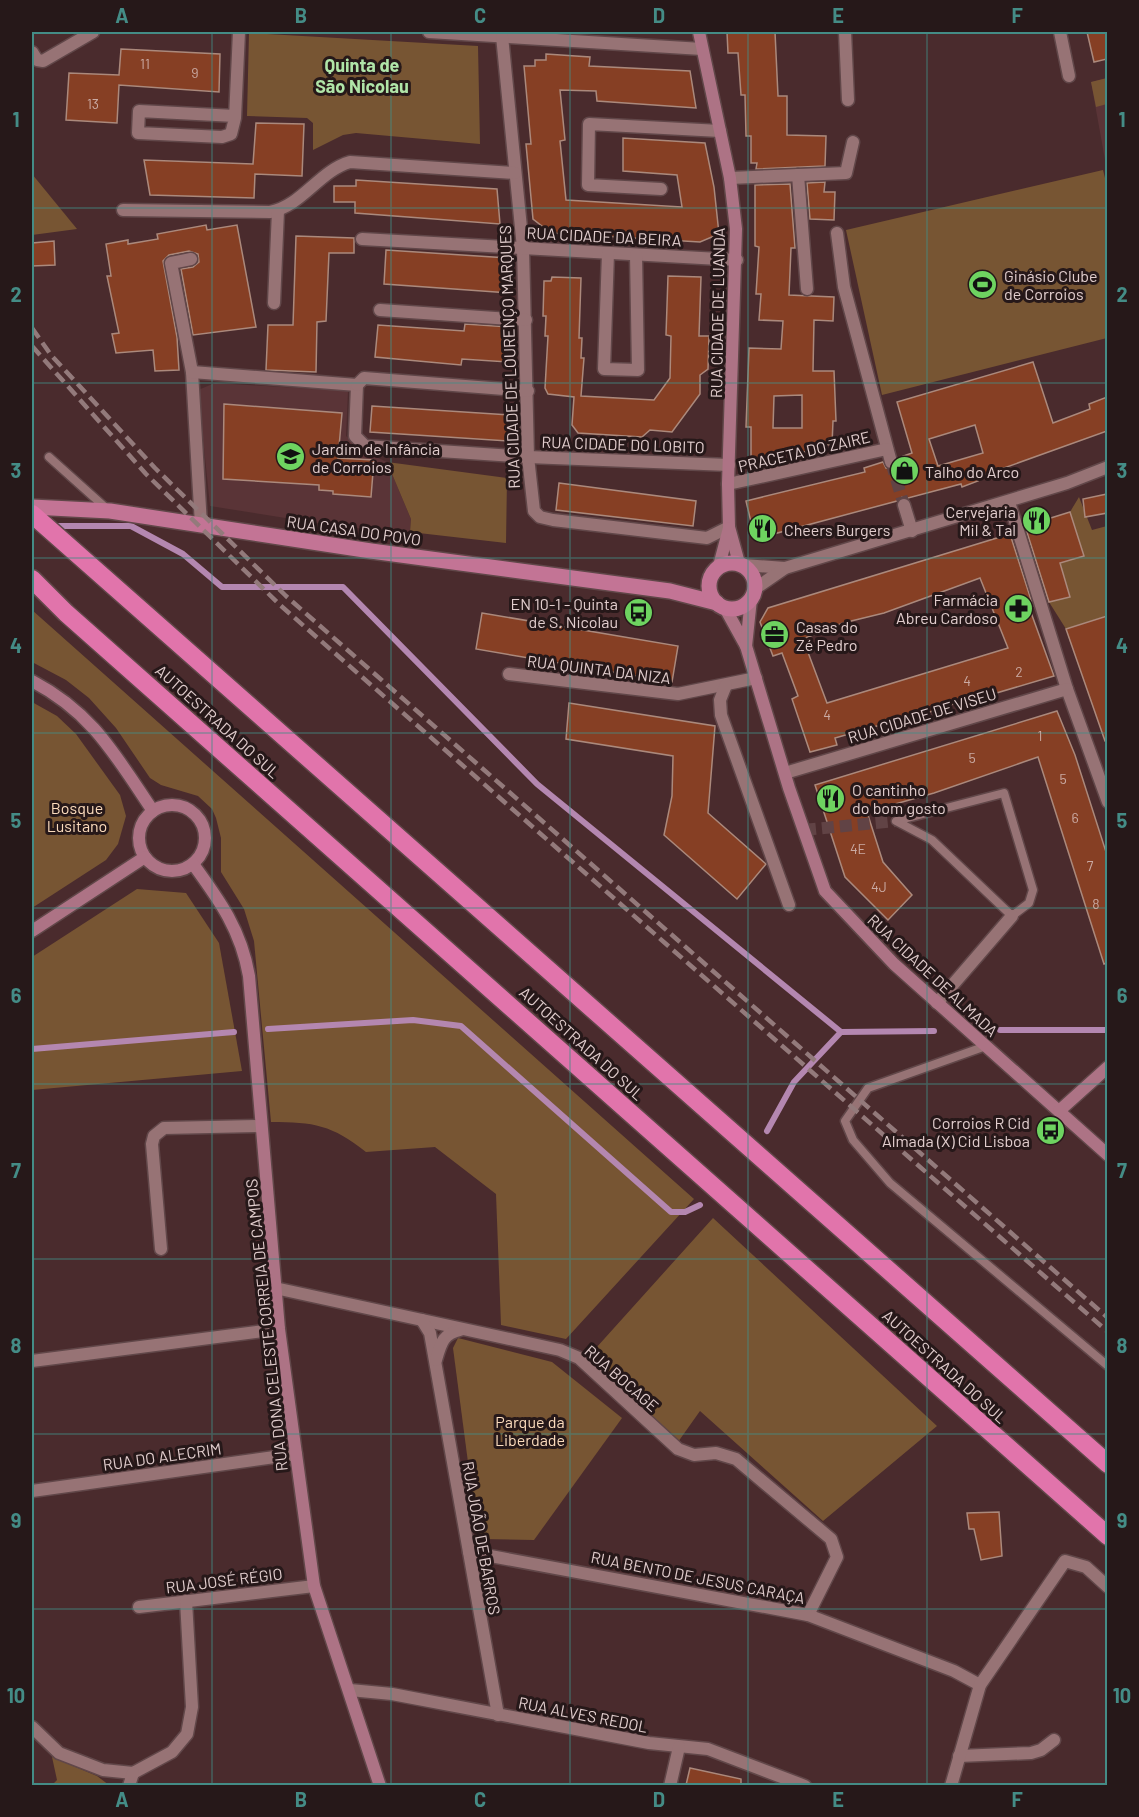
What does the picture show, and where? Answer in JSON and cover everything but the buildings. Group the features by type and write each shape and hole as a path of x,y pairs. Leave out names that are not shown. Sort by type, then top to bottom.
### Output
{"highway":[{"name":"AUTOESTRADA DO SUL","path":"32,514 1107,1464"},
{"name":"AUTOESTRADA DO SUL","path":"32,579 66,613 1107,1536"}],"main road":[{"name":"RUA CASA DO POVO","path":"32,507 110,511 371,551 670,591 721,605"},
{"path":"742,564 753,574 754,594 740,608 721,605 710,594 709,582 719,566 742,564"},
{"name":"RUA CASA DO POVO","path":"670,591 709,582"}],"street":[{"path":"32,52 36,60 43,61 93,32"},
{"path":"235,116 139,111 138,133 226,137 234,129 235,116 239,32"},
{"path":"429,32 702,49"},
{"name":"RUA CIDADE DE LUANDA","path":"699,32 730,178 736,260 728,484 729,527 719,566"},
{"path":"845,32 848,99"},
{"path":"1060,32 1069,76"},
{"name":"RUA CIDADE DE LOURENÇO MARQUES","path":"502,36 523,248 528,457 534,511 540,517 707,538 729,527"},
{"path":"661,189 588,185 589,124 720,131"},
{"path":"730,178 846,173 853,142"},
{"path":"123,210 278,211 289,206 338,167 350,162 515,173"},
{"path":"798,176 807,289"},
{"path":"274,303 278,211"},
{"name":"PRACETA DO ZAIRE","path":"728,484 889,455 844,287 837,233"},
{"name":"RUA CIDADE DA BEIRA","path":"362,239 736,260"},
{"path":"608,253 604,369 638,370 636,255"},
{"path":"191,259 171,263 192,372 201,525"},
{"path":"380,310 526,320"},
{"path":"192,372 357,385 364,378 528,391"},
{"name":"RUA CIDADE DO LOBITO","path":"357,385 355,436 364,446 528,457 729,465"},
{"path":"742,564 785,568 1009,502 1107,467"},
{"path":"1009,502 1067,689 1104,782 1107,802"},
{"path":"904,505 912,531"},
{"name":"RUA CIDADE DE LUANDA","path":"729,527 742,564"},
{"path":"754,594 785,568"},
{"name":"RUA CIDADE DE ALMADA","path":"746,646 754,594"},
{"name":"RUA CIDADE DE ALMADA","path":"721,605 746,646 785,773 825,891 870,941 1107,1155"},
{"name":"RUA QUINTA DA NIZA","path":"509,674 678,694 756,678"},
{"path":"32,681 54,693 82,714 106,742 153,811"},
{"path":"726,685 720,700 721,715 789,906"},
{"name":"RUA CIDADE DE VISEU","path":"785,773 1067,689"},
{"path":"174,805 195,814 202,823 205,844 193,864 173,871 162,870 145,857 140,848 140,827 153,811 174,805"},
{"path":"32,931 145,857"},
{"name":"RUA DONA CELESTE CORREIA DE CAMPOS","path":"193,864 230,918 244,949 249,976 279,1329 314,1586 380,1785"},
{"path":"937,1003 1012,916"},
{"path":"1059,1111 1107,1067"},
{"path":"161,1249 152,1144 154,1136 164,1128 261,1126"},
{"name":"RUA BOCAGE","path":"275,1288 560,1350 579,1359 678,1449 694,1455 716,1453 736,1459 831,1539 837,1557 808,1615"},
{"name":"RUA JOÃO DE BARROS","path":"422,1320 430,1333 498,1715"},
{"path":"32,1361 279,1329"},
{"name":"RUA JOÃO DE BARROS","path":"435,1367 441,1341 448,1333 464,1329"},
{"name":"RUA DO ALECRIM","path":"32,1491 296,1454"},
{"name":"RUA BENTO DE JESUS CARAÇA","path":"469,1552 808,1615 954,1671 980,1685"},
{"path":"951,1785 980,1685 1065,1561 1086,1567 1107,1587"},
{"name":"RUA JOSÉ RÉGIO","path":"139,1607 314,1586"},
{"path":"32,1727 59,1753 131,1779 172,1752 187,1734 192,1707 186,1601"},
{"name":"RUA ALVES REDOL","path":"350,1690 392,1694 679,1747 708,1749 805,1785"},
{"path":"959,1756 1030,1753 1041,1750 1054,1740"},
{"path":"670,1785 679,1747"}],"lane":[{"path":"49,457 110,511"},
{"path":"1004,793 1033,890 1029,903 1012,916 932,840 896,821 1004,793"},
{"path":"986,1046 868,1088 845,1121 854,1140 890,1183 1107,1366"}],"shaded area":[{"path":"1107,78 1107,171 1091,82"},
{"name":"Jardim de Infância de Corroios","path":"215,383 348,391 346,436 365,452 387,462 411,519 410,532 342,527 210,506 198,390"}],"green space":[{"path":"249,33 478,46 480,144 356,133 343,135 313,150 313,123 307,118 247,116"},
{"path":"1107,78 1107,104 1096,107 1091,82"},
{"name":"Ginásio Clube de Corroios","path":"1103,170 1108,190 1107,338 882,395 846,230"},
{"path":"32,174 77,229 32,235"},
{"path":"387,462 507,478 506,543 410,532 411,519"},
{"path":"1079,497 1092,530 1107,526 1107,620 1106,616 1066,629 1049,602 1070,596 1060,563 1084,556 1070,512"},
{"path":"32,610 694,1199 566,1339 501,1325 496,1194 435,1147 366,1152 343,1136 322,1127 311,1124 271,1122 254,941 244,909 221,872 221,838 212,809 198,796 161,785 150,778 116,728 89,698 66,680 32,662"},
{"name":"Bosque Lusitano","path":"32,702 57,716 76,734 120,795 126,816 118,844 106,860 32,908"},
{"path":"137,889 186,893 219,943 242,1071 32,1090 32,957"},
{"path":"713,1218 937,1426 823,1521 700,1411 678,1442 587,1358"},
{"name":"Parque da Liberdade","path":"458,1338 552,1362 622,1418 534,1540 481,1539 474,1508 453,1348"},
{"path":"52,1757 97,1776 109,1785 52,1785 57,1780"}],"waterway":[{"path":"53,526 131,526 183,554 222,587 343,587 537,784 841,1032 934,1031"},
{"path":"268,1029 413,1020 461,1026 671,1212 685,1212 700,1205"},
{"path":"1000,1030 1108,1030"},
{"path":"32,1049 234,1032"},
{"path":"767,1131 794,1082 841,1032"}],"tunnel":[{"path":"891,462 904,505"},
{"path":"804,830 896,821"}],"railway":[{"path":"32,328 51,355 155,468 286,596 1108,1318"},
{"path":"32,346 146,474 280,605 1108,1332"}],"place":[{"name":"Ginásio Clube de Corroios","path":"983,284"},
{"name":"Jardim de Infância de Corroios","path":"291,457"},
{"name":"Talho do Arco","path":"904,471"},
{"name":"Cervejaria Mil & Tal","path":"1037,520"},
{"name":"Cheers Burgers","path":"763,529"},
{"name":"Farmácia Abreu Cardoso","path":"1019,608"},
{"name":"EN 10-1 - Quinta de S. Nicolau","path":"639,612"},
{"name":"Casas do Zé Pedro","path":"775,635"},
{"name":"O cantinho do bom gosto","path":"831,798"},
{"name":"Corroios R Cid Almada (X) Cid Lisboa","path":"1051,1131"}],"district":[{"name":"Quinta de São Nicolau","path":"362,76"}]}
